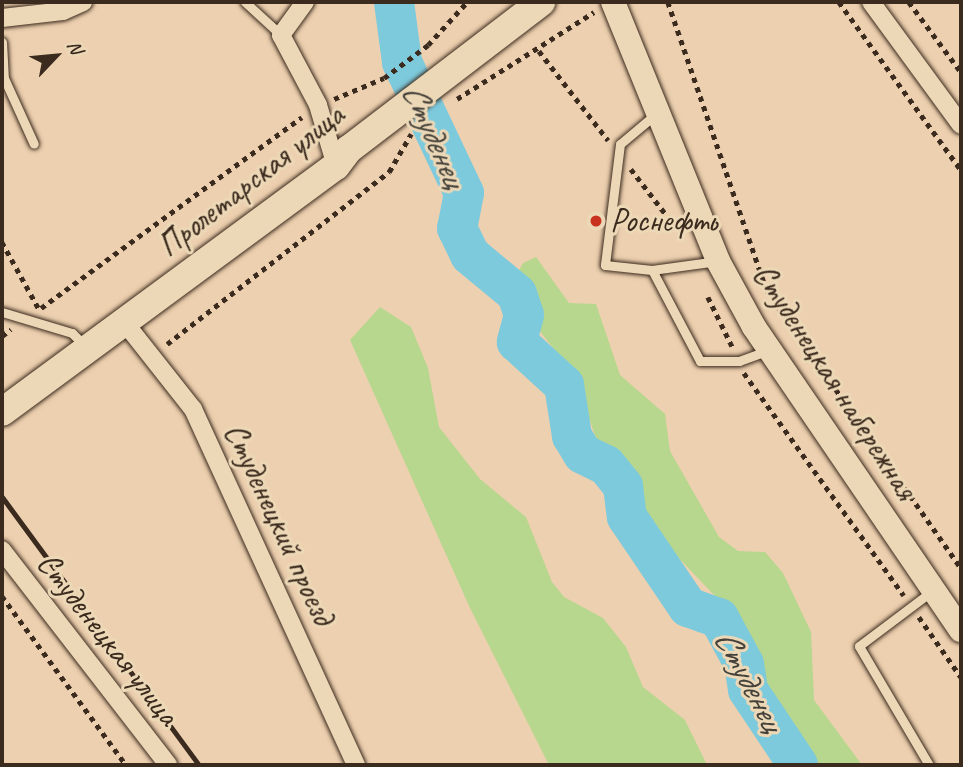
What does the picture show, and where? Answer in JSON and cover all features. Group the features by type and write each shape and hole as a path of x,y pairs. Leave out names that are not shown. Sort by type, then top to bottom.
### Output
{"main road":[{"name":"Пролетарская улица","path":"2,412 125,323 343,158 450,71 541,2"}],"street":[{"path":"2,18 62,11 83,2"},
{"path":"305,2 281,35 343,158"},
{"name":"Студенецкая набережная","path":"613,2 718,261 769,350 961,630"},
{"path":"871,2 961,125"},
{"name":"Студенецкий проезд","path":"125,323 193,410 356,765"},
{"name":"Студенецкая улица","path":"2,550 168,765"}],"lane":[{"path":"245,2 281,35"},
{"path":"2,42 4,78 34,144"},
{"path":"658,112 620,144 606,265 652,270 718,261"},
{"path":"652,270 700,361 739,361 769,350"},
{"path":"2,312 72,333 88,350"},
{"path":"929,765 859,646 934,590"}],"path":[{"path":"2,336 318,105 384,78 428,46 467,2"},
{"path":"453,101 581,23 604,2"},
{"path":"668,2 767,291 961,568"},
{"path":"839,2 961,170"},
{"path":"909,2 961,72"},
{"path":"167,344 389,172 411,135"},
{"path":"2,242 39,309"},
{"path":"2,596 126,765"}],"green space":[{"path":"536,257 569,303 596,304 620,375 665,414 670,451 719,537 738,551 765,552 783,573 811,632 814,700 862,765 804,765 736,618 672,551 600,450 574,374 534,324 515,278 523,263"},
{"path":"380,307 411,327 428,368 439,427 480,479 526,517 552,582 564,597 603,618 626,647 643,687 685,720 707,765 549,765 470,608 350,340"}],"waterway":[{"name":"Студенец","path":"394,2 402,62 464,193 457,228 470,255 517,294 524,315 517,342 564,385 572,436 583,454 606,465 623,486 627,517 688,607 719,618 744,664 748,690 798,765"}],"railway":[{"path":"2,497 199,765"}],"place":[{"name":"Роснефть","path":"596,221"}]}
